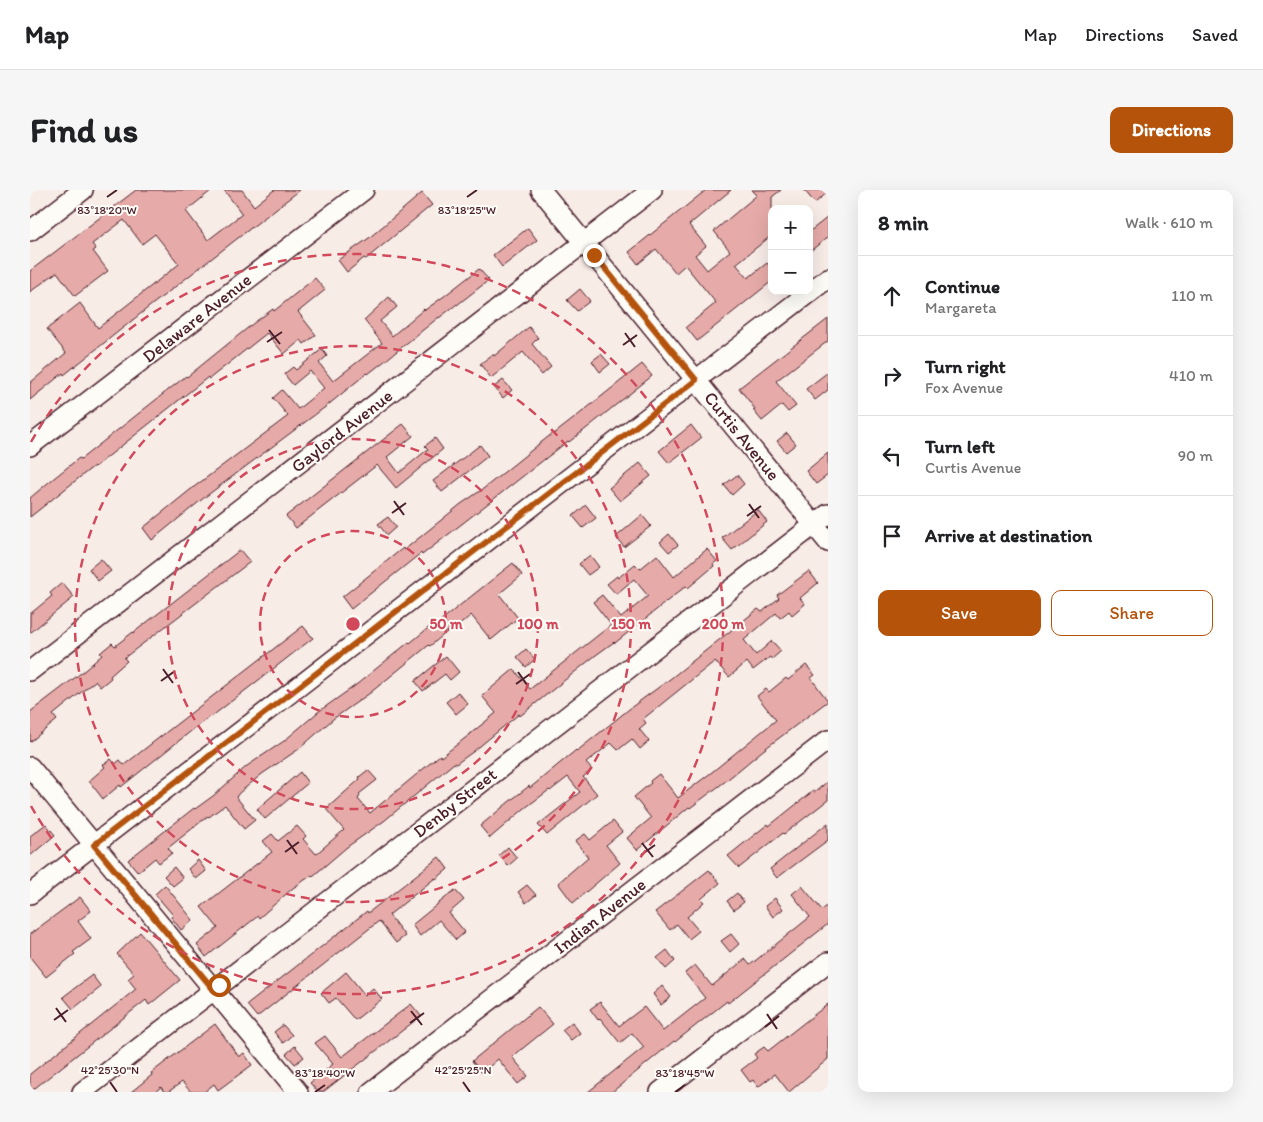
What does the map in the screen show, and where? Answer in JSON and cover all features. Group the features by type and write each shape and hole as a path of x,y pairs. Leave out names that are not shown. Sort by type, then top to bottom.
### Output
{"street":[{"path":"30,231 83,190"},
{"name":"Delaware Avenue","path":"30,446 364,190"},
{"name":"Curtis Avenue","path":"542,190 696,380 821,519 828,542"},
{"name":"Gaylord Avenue","path":"30,671 652,190"},
{"path":"30,894 828,278"},
{"name":"Denby Street","path":"82,1092 821,519"},
{"name":"Indian Avenue","path":"371,1092 828,740"},
{"path":"30,768 298,1092"},
{"path":"660,1092 828,962"}],"building":[{"path":"136,190 212,190 186,211 208,240 242,214 224,190 242,190 254,206 274,190 300,190 30,400 30,383 66,353 47,329 80,303 98,328 179,264 155,234 142,244 124,220 92,244 96,249 93,251 108,271 75,296 57,272 30,292 30,271"},
{"path":"706,190 731,190 689,225 706,246 695,255 707,270 730,251 714,231 757,195 752,190 781,190 772,197 772,205 768,205 768,238 736,264 748,278 767,263 768,284 697,341 686,327 716,303 685,265 676,273 656,249 638,264 629,252"},
{"path":"804,190 828,190 828,192 815,203"},
{"path":"422,193 432,205 366,259 364,258 347,272 338,260 369,238"},
{"path":"828,217 828,237 813,249 813,229"},
{"path":"528,228 537,240 502,267 493,255"},
{"path":"479,269 489,280 328,405 205,497 152,540 143,528 288,416 273,398 282,390 298,409 324,388 310,371 293,385 284,374 293,367 296,370 322,349 327,356 319,363 333,381 382,343 364,320 389,297 397,307 380,321 392,336 424,309"},
{"path":"315,278 325,290 298,312 316,335 304,344 301,340 284,354 267,333 30,517 30,498 49,482 187,377 255,322 273,309 274,311"},
{"path":"580,289 590,301 577,311 567,300"},
{"path":"828,319 828,341 776,381 796,406 788,412 782,405 762,421 739,388"},
{"path":"529,327 538,338 532,344 551,367 542,375 523,352 491,378 480,364 493,354 494,356"},
{"path":"601,354 610,364 600,372 592,361"},
{"path":"642,364 652,376 351,609 342,597"},
{"path":"828,372 828,390 815,400 806,389"},
{"path":"503,380 512,390 503,398 494,387"},
{"path":"403,424 413,436 387,457 399,473 428,449 425,446 435,438 443,449 396,488 377,465 296,528 286,516"},
{"path":"691,425 701,438 669,463 659,451"},
{"path":"787,433 796,444 786,452 777,441"},
{"path":"480,445 488,456 442,492 433,481"},
{"path":"828,453 828,475 816,484 806,471"},
{"path":"640,463 651,476 620,501 609,488"},
{"path":"737,475 744,484 732,495 724,485"},
{"path":"586,505 596,518 583,528 573,516"},
{"path":"758,510 767,522 732,550 722,538"},
{"path":"642,515 651,526 624,547 616,537"},
{"path":"388,517 396,527 387,535 378,524"},
{"path":"669,534 678,545 669,552 660,542"},
{"path":"707,549 717,561 713,564 714,566 688,588 686,586 520,716 519,714 474,751 456,764 454,763 384,821 347,847 313,876 293,888 259,918 258,916 206,957 197,945 218,928 201,907 272,852 263,841 272,834 278,841 297,826 306,836 303,839 316,854 344,830 326,809 360,779 359,777 368,770 377,780 359,794 358,799 370,813 440,755 441,757 496,713 482,696 514,669 530,689 611,625 593,602 602,595 621,618 648,596 634,579 616,594 607,584 617,576 618,578 635,564 640,569 657,555 674,577"},
{"path":"240,550 250,562 124,658 127,661 100,687 95,681 53,715 57,720 30,742 30,712 85,670 112,643 115,646 133,633"},
{"path":"590,555 599,567 588,575 579,564"},
{"path":"101,559 111,571 98,581 89,569"},
{"path":"513,563 522,575 499,594 518,618 491,640 471,615 455,629 453,627 429,645 370,693 333,719 299,749 262,774 239,793 236,797 255,820 244,829 225,805 168,848 172,853 159,863 155,858 138,872 128,860 194,808 213,796 247,766 284,741 318,712 356,685 433,624 434,626"},
{"path":"809,571 818,583 800,598 805,604 792,615 789,611 780,618 776,613 744,640 756,655 772,641 781,651 772,659 770,657 753,670 747,662 729,677 715,661 643,719 646,723 639,729 649,741 640,749 632,739 618,750 611,743 586,763 592,770 583,777 597,794 547,835 538,825 580,792 568,777 525,808 490,838 480,826 758,609 762,612 779,598 777,595"},
{"path":"62,583 74,597 30,633 30,614 52,596 50,593"},
{"path":"303,626 313,638 103,799 89,781 105,767 103,765 111,759 115,764 120,760 124,765"},
{"path":"526,649 535,659 526,667 517,657"},
{"path":"446,656 459,672 450,680 445,674 423,691 415,681"},
{"path":"806,665 815,675 811,678 828,701 727,780 689,807 637,850 627,838 651,818 634,797 659,774 678,798 712,772 776,720 757,696 766,689 769,692 786,678 788,680"},
{"path":"458,692 468,704 456,714 446,702"},
{"path":"300,772 308,783 265,819 257,809"},
{"path":"828,781 828,800 739,868 728,856 768,824 769,826"},
{"path":"613,821 622,832 606,845 620,863 573,903 558,883 588,857 575,841 585,834 590,840"},
{"path":"828,823 828,840 777,878 770,869"},
{"path":"46,824 55,835 30,856 30,836"},
{"path":"508,847 517,858 508,866 499,855"},
{"path":"439,857 448,869 389,915 405,936 396,943 379,921 257,1017 247,1005 367,911 368,913"},
{"path":"198,860 206,871 196,879 188,869"},
{"path":"174,867 183,878 173,886 164,876"},
{"path":"709,870 720,883 701,899 704,902 687,917 699,931 689,939 677,924 670,930 655,912"},
{"path":"165,885 193,920 181,930 171,917 173,915 155,894"},
{"path":"527,885 536,895 526,903 518,892"},
{"path":"802,886 822,910 828,905 828,924 728,1003 727,1001 674,1041 612,1092 588,1092 644,1047 632,1033 620,1043 600,1018 598,1020 590,1009 600,1002 619,1026 644,1007 663,1031 705,998 685,973 695,965 712,986 745,959 750,965 810,917 792,894"},
{"path":"455,890 464,900 449,913 465,932 456,940 439,920 420,936 412,925"},
{"path":"737,893 744,902 734,910 727,901"},
{"path":"80,897 91,911 78,921 91,939 73,952 75,954 46,977 30,957 30,934"},
{"path":"775,898 783,909 773,917 765,906"},
{"path":"140,932 180,980 149,1005 146,1000 30,1092 30,1074 136,989 128,979 134,974 117,954"},
{"path":"731,934 739,944 730,952 721,941"},
{"path":"667,950 675,961 666,969 657,958"},
{"path":"346,972 365,995 373,988 382,999 355,1020 336,998 329,1003 321,993"},
{"path":"92,975 101,987 73,1009 63,997"},
{"path":"662,986 671,997 661,1005 653,994"},
{"path":"411,1004 421,1016 323,1092 318,1092 310,1083 333,1064 315,1043 325,1036 342,1057"},
{"path":"828,1004 828,1059 789,1092 775,1074 758,1087 753,1080 750,1082 741,1070 757,1058 754,1054 764,1047 768,1051"},
{"path":"538,1007 553,1024 512,1057 528,1076 518,1084 498,1059 482,1073 472,1061"},
{"path":"572,1022 580,1033 571,1040 562,1030"},
{"path":"215,1024 239,1057 244,1053 252,1065 218,1090 214,1084 204,1092 191,1092 182,1082 168,1092 164,1092 161,1087 155,1092 131,1092 152,1075 151,1073"},
{"path":"283,1025 292,1035 283,1043 274,1032"},
{"path":"295,1046 304,1057 295,1064 286,1054"}],"route":[{"path":"219,985 214,990 94,845 696,380 594,255"}]}
